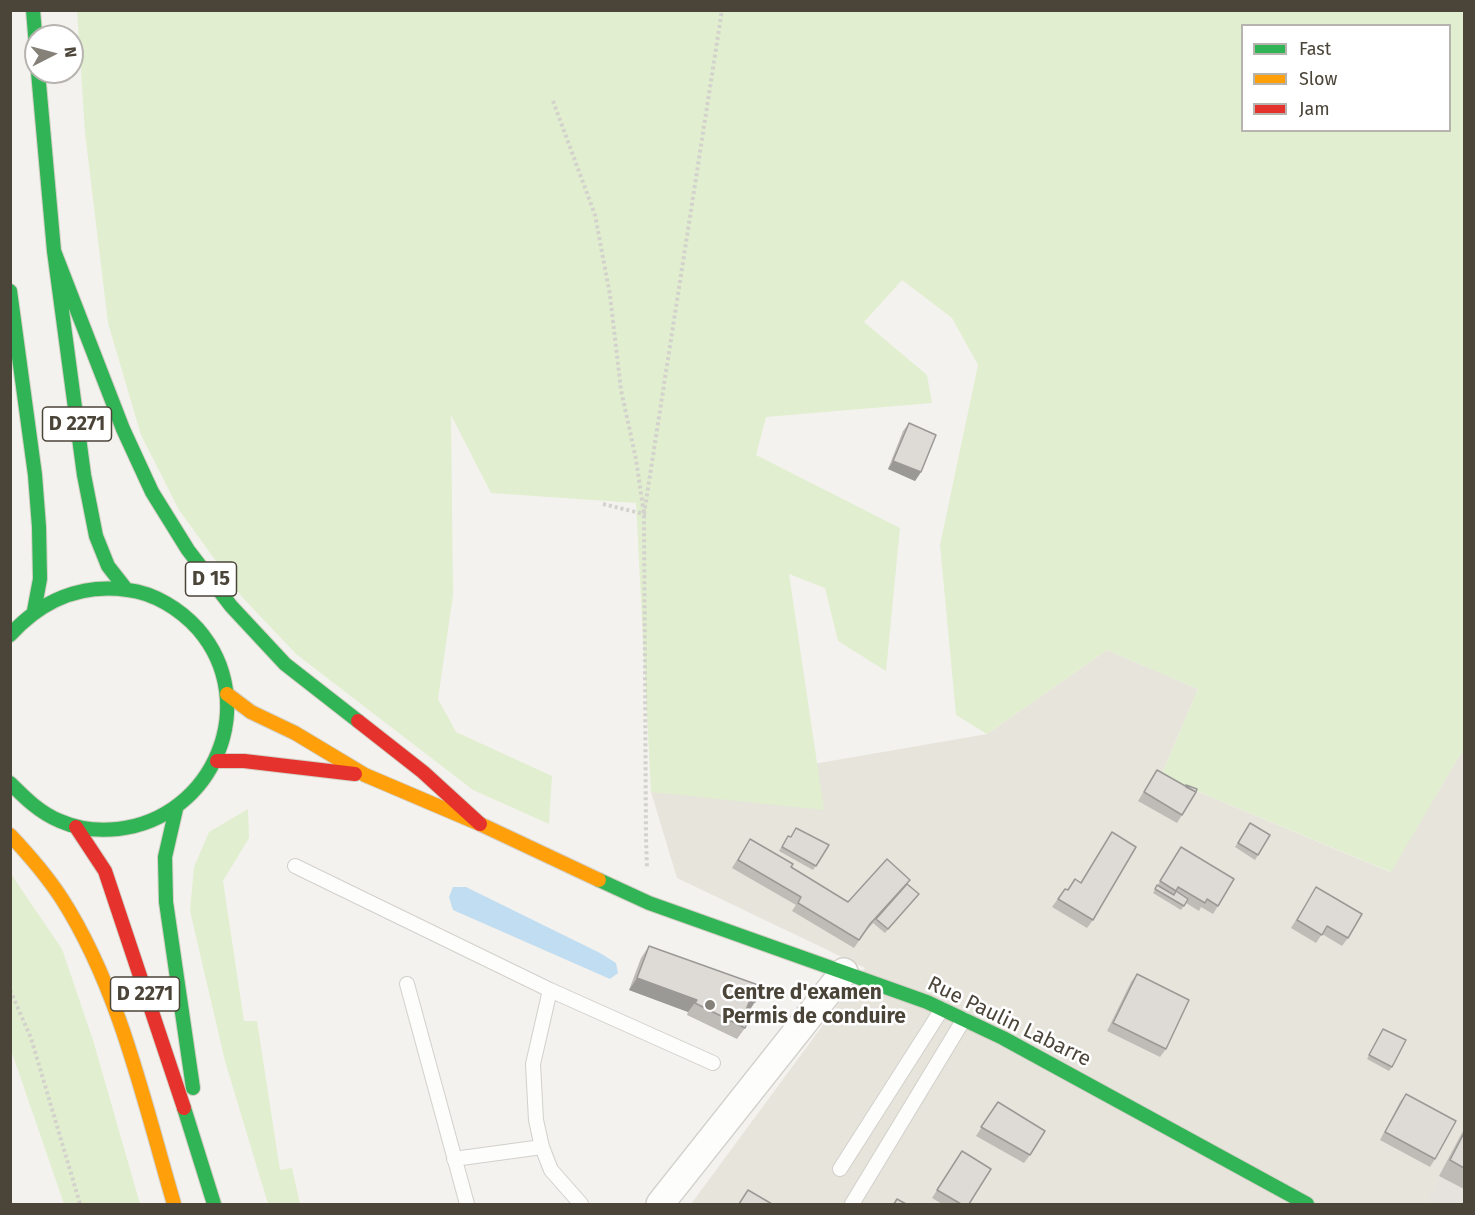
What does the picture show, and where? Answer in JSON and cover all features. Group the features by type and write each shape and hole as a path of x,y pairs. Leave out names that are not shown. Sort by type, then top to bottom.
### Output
{"main road":[{"name":"D 2271","path":"39,84 54,251 84,475 96,536 108,566 126,589"},
{"name":"D 15","path":"54,251 123,429 152,492 188,550 231,606 285,664 423,772 480,824"},
{"name":"D 2271","path":"10,291 35,475 39,527 40,579 34,611"},
{"path":"10,635 34,611 54,599 78,591 102,588 126,589 156,598 183,614 204,636 219,664 228,694 227,729 217,761 200,788 176,809 145,825 111,831 76,827 40,811 10,783"},
{"name":"D 15","path":"228,694 251,712 295,733 365,775 480,824"},
{"name":"D 15","path":"217,761 244,760 365,775"},
{"name":"D 2271","path":"176,809 165,856 166,902 204,1167"},
{"name":"Rue Paulin Labarre","path":"480,824 649,903 844,972 964,1018 1014,1043 1307,1204"},
{"name":"D 2271","path":"76,827 105,871 204,1167 214,1204"},
{"path":"10,835 38,866 69,910 94,960 116,1014 174,1204"}],"street":[{"path":"660,1204 844,972"}],"lane":[{"path":"295,866 550,990 713,1064"},
{"path":"407,984 467,1204"},
{"path":"550,990 533,1064 536,1120 542,1147 551,1170 581,1204"},
{"path":"840,1169 942,1009"},
{"path":"852,1204 964,1018"},
{"path":"454,1159 542,1147"}],"path":[{"path":"644,514 722,10"},
{"path":"553,101 595,215 610,295 621,390 636,459 644,514 646,838 649,903"},
{"path":"603,504 644,514"},
{"path":"10,990 31,1038 80,1204"}],"shaded area":[{"path":"1107,650 1198,689 1161,776 1390,872 1461,753 1464,754 1464,1204 691,1204 865,968 677,878 651,792 987,734"},
{"path":"1464,1136 1464,1204 1426,1204"}],"green space":[{"path":"77,11 1464,11 1464,754 1461,753 1391,872 1161,776 1198,689 1107,650 987,734 956,715 940,545 978,365 952,318 902,280 864,322 927,375 932,403 766,417 756,455 900,528 886,671 838,641 825,588 789,574 824,810 651,792 636,503 491,493 451,415 453,595 438,699 456,732 552,776 549,824 473,790 296,654 242,597 179,510 141,435 108,323 85,133 82,84 84,84 84,24 78,24"},
{"path":"248,809 249,838 223,881 244,1021 257,1021 280,1170 292,1168 300,1204 268,1204 225,1061 190,911 194,867 209,832"},
{"path":"11,874 62,949 93,1040 140,1204 64,1204 11,1050"}],"water":[{"path":"453,887 466,887 600,953 616,963 618,973 610,979 453,910 449,897"}],"building":[{"path":"909,423 936,435 921,472 893,461"},
{"path":"1157,770 1196,792 1182,815 1144,792"},
{"path":"1186,785 1197,789 1196,792 1186,787"},
{"path":"1250,823 1270,835 1258,855 1238,843"},
{"path":"796,828 829,845 816,866 782,847"},
{"path":"1112,832 1136,847 1093,920 1058,899 1075,879 1081,883"},
{"path":"750,839 793,864 791,867 848,902 887,859 910,880 870,924 859,940 798,903 801,897 738,860"},
{"path":"1181,847 1234,879 1218,906 1207,899 1205,903 1178,887 1176,891 1160,881"},
{"path":"907,884 919,894 888,929 876,919"},
{"path":"1157,885 1174,895 1176,891 1188,899 1184,906 1155,889"},
{"path":"1316,887 1362,914 1348,938 1327,926 1322,935 1297,920"},
{"path":"649,946 761,986 755,1002 750,1000 744,1015 750,1018 745,1028 695,1003 697,1000 637,978"},
{"path":"1137,974 1189,1000 1166,1049 1113,1023"},
{"path":"1383,1029 1406,1040 1392,1067 1369,1055"},
{"path":"1406,1094 1456,1121 1435,1159 1385,1132"},
{"path":"998,1102 1045,1131 1030,1155 981,1127"},
{"path":"1464,1133 1464,1168 1450,1160"},
{"path":"962,1151 991,1169 969,1204 961,1204 937,1190"},
{"path":"748,1190 772,1204 739,1204"},
{"path":"897,1199 906,1204 894,1204"}],"traffic: fast":[{"path":"33,10 34,24"},
{"path":"39,84 54,251 84,475 96,536 108,566 126,589"},
{"path":"54,251 123,429 152,492 188,550 231,606 285,664 358,721"},
{"path":"10,291 35,475 39,527 40,579 34,611"},
{"path":"10,635 35,613 63,597 94,589 138,592 166,603 198,629 217,658 226,690 226,722 218,753 202,780 180,804 152,820 111,830 74,826 46,814 10,783"},
{"path":"176,809 165,857 166,902 193,1088"},
{"path":"599,880 649,903 927,1002 1003,1038 1307,1204"},
{"path":"184,1108 214,1204"}],"traffic: slow":[{"path":"227,694 251,712 295,733 365,775 480,824 599,880"},
{"path":"10,835 38,866 62,899 100,971 141,1087 174,1204"}],"traffic: jam":[{"path":"358,721 423,772 480,824"},
{"path":"217,761 244,761 355,774"},
{"path":"76,827 105,871 184,1108"}],"place":[{"name":"Centre d'examen Permis de conduire","path":"710,1005"}]}
